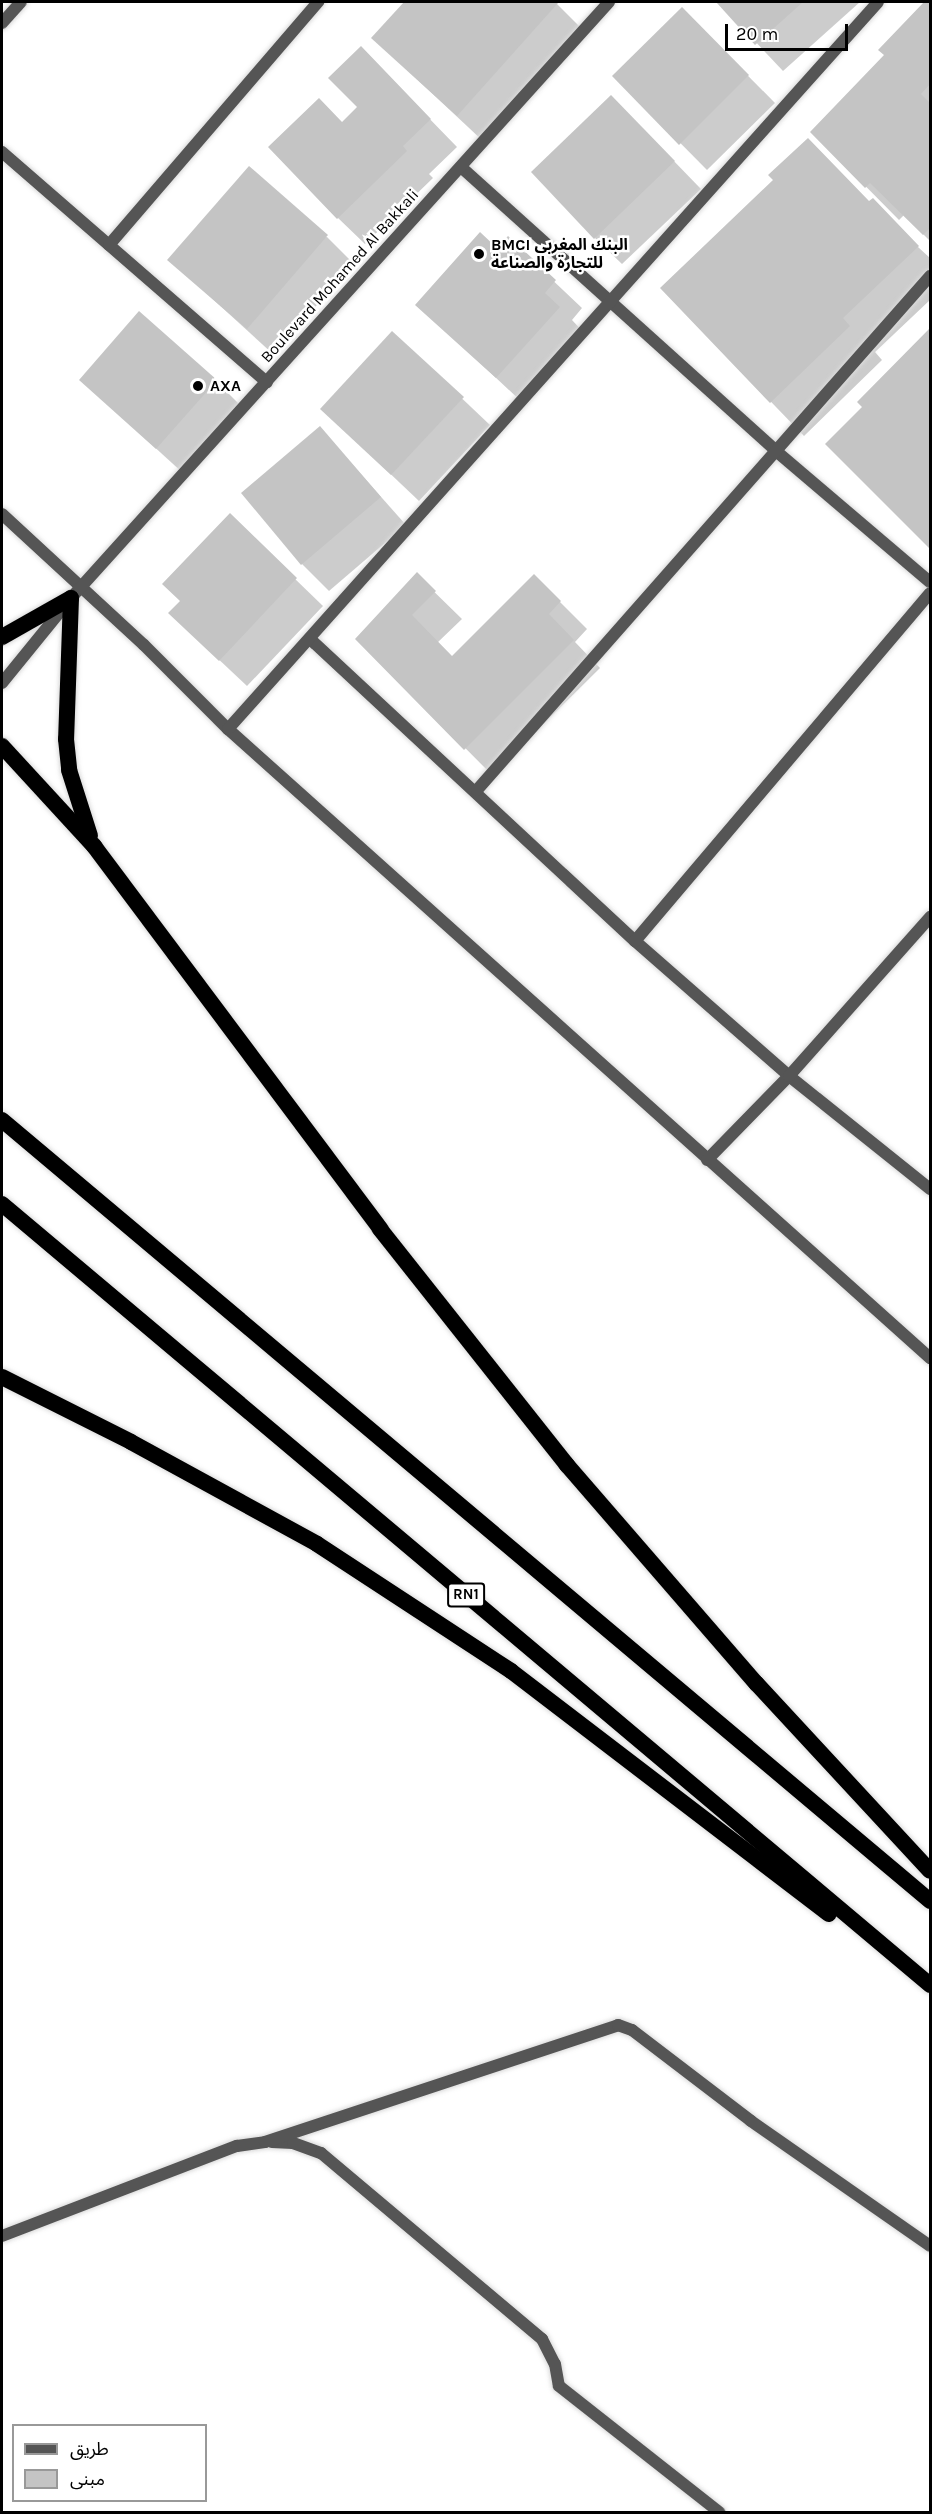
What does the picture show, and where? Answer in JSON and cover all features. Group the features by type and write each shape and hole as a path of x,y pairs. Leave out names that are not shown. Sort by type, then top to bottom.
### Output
{"highway":[{"path":"2,637 76,593"},
{"path":"76,593 66,739 69,770 94,846"},
{"path":"2,746 94,846 380,1229 567,1465 756,1683 930,1872"},
{"path":"2,1120 930,1901"},
{"name":"RN1","path":"2,1204 930,1985"},
{"path":"2,1377 131,1442 316,1544 501,1665 930,1991"}],"street":[{"path":"2,23 21,2"},
{"path":"109,245 318,2"},
{"name":"Boulevard Mohamed Al Bakkali","path":"2,683 76,593 609,2"},
{"path":"228,729 878,2"},
{"path":"2,152 267,382"},
{"path":"461,167 776,451 930,582"},
{"path":"477,790 930,276"},
{"path":"2,514 76,593 930,1358"},
{"path":"635,941 930,593"},
{"path":"310,639 477,790 635,941 789,1076 930,1189"},
{"path":"707,1160 789,1076 930,917"},
{"path":"265,2142 618,2025 632,2030 751,2121 930,2247"},
{"path":"2,2236 237,2146 265,2142 293,2143 321,2153 542,2339 555,2364 559,2386 719,2512"}],"building":[{"path":"404,2 558,3 457,116 371,38"},
{"path":"716,2 803,2 755,45"},
{"path":"924,2 930,2 930,84 921,94 930,103 930,228 923,235 870,183 865,188 810,132 884,55 878,50"},
{"path":"682,7 749,75 679,145 612,76"},
{"path":"361,46 431,119 403,146 407,151 337,219 268,147 319,98 342,122 357,107 328,78"},
{"path":"611,95 675,161 594,239 531,172"},
{"path":"808,138 869,201 873,198 919,246 843,318 850,326 770,403 660,288 773,180 768,175"},
{"path":"249,166 328,235 247,329 167,260"},
{"path":"480,232 497,248 508,236 556,280 545,293 560,307 496,378 415,305"},
{"path":"139,311 217,380 156,449 79,380"},
{"path":"930,328 930,549 825,444 862,407 857,402"},
{"path":"392,331 464,397 391,475 320,409"},
{"path":"320,426 381,497 301,565 241,493"},
{"path":"230,513 297,578 219,661 168,613 180,601 162,584"},
{"path":"417,572 436,591 412,615 452,656 534,574 561,601 549,614 574,640 464,750 355,639"}],"place":[{"name":"BMCI البنك المغربي للتجارة والصناعة","path":"479,254"},
{"name":"AXA","path":"198,386"}]}
